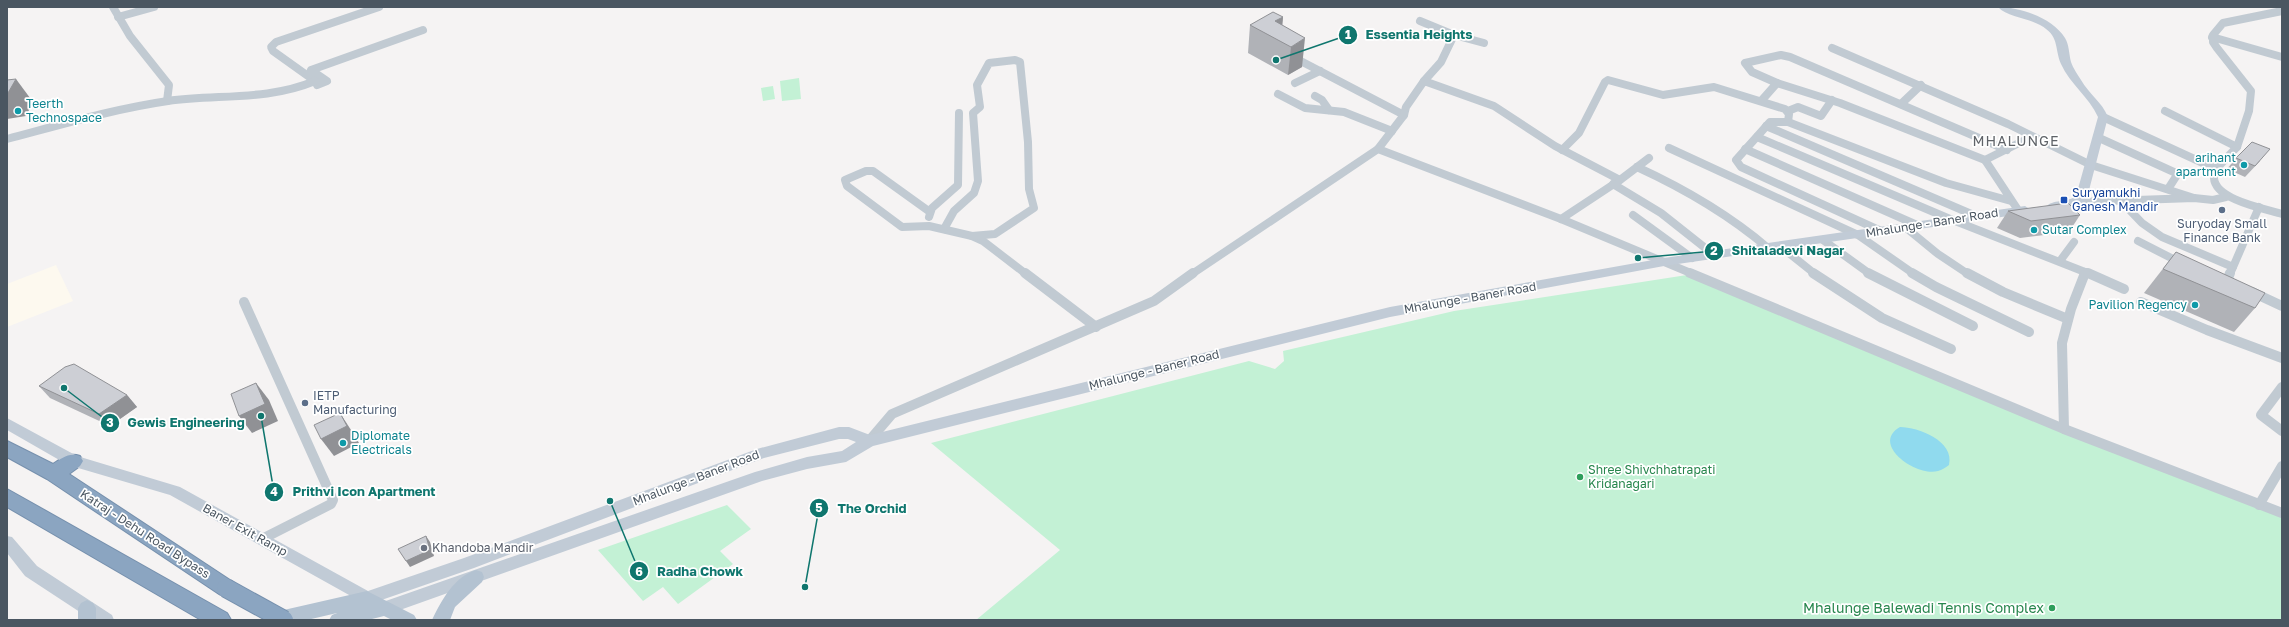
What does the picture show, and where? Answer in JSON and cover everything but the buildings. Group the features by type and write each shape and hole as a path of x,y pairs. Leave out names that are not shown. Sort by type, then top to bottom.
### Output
{"highway":[{"name":"Katraj - Dehu Road Bypass","path":"7,448 54,474 226,588 284,620"},
{"path":"54,474 73,461"},
{"path":"7,497 220,620"}],"main road":[{"path":"2003,7 2044,23 2053,30 2061,39 2066,63 2078,84 2099,108 2103,117 2091,165 2079,202"},
{"name":"Mhalunge - Baner Road","path":"386,608 760,476 807,463 846,456 869,440 1390,312 1664,262 1858,235 1976,216 2015,206 2070,206 2079,202"},
{"name":"Baner Exit Ramp","path":"7,423 73,461 149,482 175,491 408,620"},
{"name":"Mhalunge - Baner Road","path":"367,598 461,566 762,453 788,445 839,433 849,433 869,440"},
{"path":"639,500 644,518"},
{"path":"7,542 36,575 87,614 106,620"},
{"path":"441,620 449,602 476,577"},
{"path":"275,620 367,598"},
{"path":"338,620 386,608"}],"street":[{"path":"113,7 118,17 169,85 167,101"},
{"path":"118,17 154,7"},
{"path":"7,139 167,101 242,98 281,94 301,88 315,81 273,51 271,47 276,42 379,7"},
{"path":"2226,197 2214,181 2213,176 2222,161 2237,147 2246,124 2252,92 2245,78 2225,58 2212,41 2212,37 2217,28 2223,23 2282,11"},
{"path":"1420,21 1454,35 1484,44"},
{"path":"318,85 327,81 310,70 423,30"},
{"path":"869,440 892,414 1154,301 1234,244 1378,148 1404,115 1406,107 1424,81 1441,62 1454,35"},
{"path":"2212,37 2282,57"},
{"path":"1832,48 2008,124 2031,137 2091,165 2194,198"},
{"path":"2255,50 2282,62"},
{"path":"1285,52 1404,115"},
{"path":"2007,150 1785,56 1745,62 1752,72 1776,83 1832,100 1985,160 2015,206"},
{"path":"944,229 954,212 974,193 978,181 973,113 980,107 977,85 989,63 1015,60 1020,62 1028,142 1029,190 1034,208 995,234 972,236"},
{"path":"1295,83 1320,70"},
{"path":"1562,150 1579,133 1607,80 1663,95 1708,86 1762,100 1788,111 1798,107 1821,116 1832,100"},
{"path":"1424,81 1494,106 1515,121 1616,182 1661,213 1714,255"},
{"path":"1762,100 1776,83"},
{"path":"1901,104 1921,86"},
{"path":"1278,94 1305,108 1344,112 1392,131"},
{"path":"1315,96 1325,103 1329,110"},
{"path":"1788,111 1788,122"},
{"path":"2166,111 2201,131 2237,147"},
{"path":"928,226 930,212 958,185 959,113"},
{"path":"2103,117 2216,169"},
{"path":"1881,231 1741,167 1736,160 1770,122 1788,122 1946,183 2015,206"},
{"path":"1766,126 1976,216"},
{"path":"1757,136 1950,219 2060,261 2124,289"},
{"path":"1985,160 2031,137"},
{"path":"2097,137 2176,174 2177,175 2168,189"},
{"path":"1378,148 1561,219 2064,429 2282,513"},
{"path":"1670,148 1858,235 1914,274 1936,287 2029,332"},
{"path":"1745,149 1911,226 1943,258 1959,268 2021,299 2068,318"},
{"path":"1561,219 1649,158"},
{"path":"1637,167 1671,182 1706,201 1806,268 1846,297 1887,322 1951,350"},
{"path":"930,212 873,170 866,171 845,180 847,186 896,224 909,228 928,226 944,229 972,236 983,241 1096,327"},
{"path":"2079,202 2194,198 2213,200 2226,197 2282,214"},
{"path":"2121,201 2142,223 2162,237 2233,267"},
{"path":"2227,281 2259,207"},
{"path":"1633,215 1692,258"},
{"path":"1823,240 1881,281 1973,326"},
{"path":"2138,241 2192,268"},
{"path":"2060,261 2074,242"},
{"path":"2064,429 2062,342 2068,318 2086,272"},
{"path":"2216,277 2282,306"},
{"path":"244,302 333,500 331,504 262,539"},
{"path":"2141,302 2207,330 2282,358"},
{"path":"2282,387 2262,411 2262,415 2268,423 2282,431"},
{"path":"2259,505 2282,466"}],"shaded area":[{"path":"56,265 73,301 7,327 7,284"}],"green space":[{"path":"799,78 801,99 782,101 780,81"},
{"path":"773,86 775,99 763,101 761,88"},
{"name":"Shree Shivchhatrapati Kridanagari","path":"1687,275 2282,512 2282,620 976,620 1060,550 931,443 1249,361 1275,369 1284,361 1283,351 1454,311"},
{"path":"727,505 751,529 720,551 733,564 678,604 663,587 643,601 598,550"}],"water":[{"path":"1900,427 1925,433 1941,442 1949,456 1949,465 1939,471 1929,472 1908,464 1900,458 1893,450 1890,442 1892,434"}],"place":[{"name":"Essentia Heights","path":"1276,60"},
{"name":"Teerth Technospace","path":"18,111"},
{"name":"arihant apartment","path":"2244,165"},
{"name":"Suryamukhi Ganesh Mandir","path":"2064,200"},
{"name":"Suryoday Small Finance Bank","path":"2222,210"},
{"name":"Sutar Complex","path":"2034,230"},
{"name":"Shitaladevi Nagar","path":"1638,258"},
{"name":"Pavilion Regency","path":"2195,305"},
{"name":"Gewis Engineering","path":"64,388"},
{"name":"IETP Manufacturing","path":"305,403"},
{"name":"Prithvi Icon Apartment","path":"261,416"},
{"name":"Diplomate Electricals","path":"343,443"},
{"name":"Shree Shivchhatrapati Kridanagari","path":"1580,477"},
{"name":"Radha Chowk","path":"610,501"},
{"name":"Khandoba Mandir","path":"424,548"},
{"name":"The Orchid","path":"805,587"},
{"name":"Mhalunge Balewadi Tennis Complex","path":"2052,608"}],"district":[{"name":"MHALUNGE","path":"2016,141"}]}
